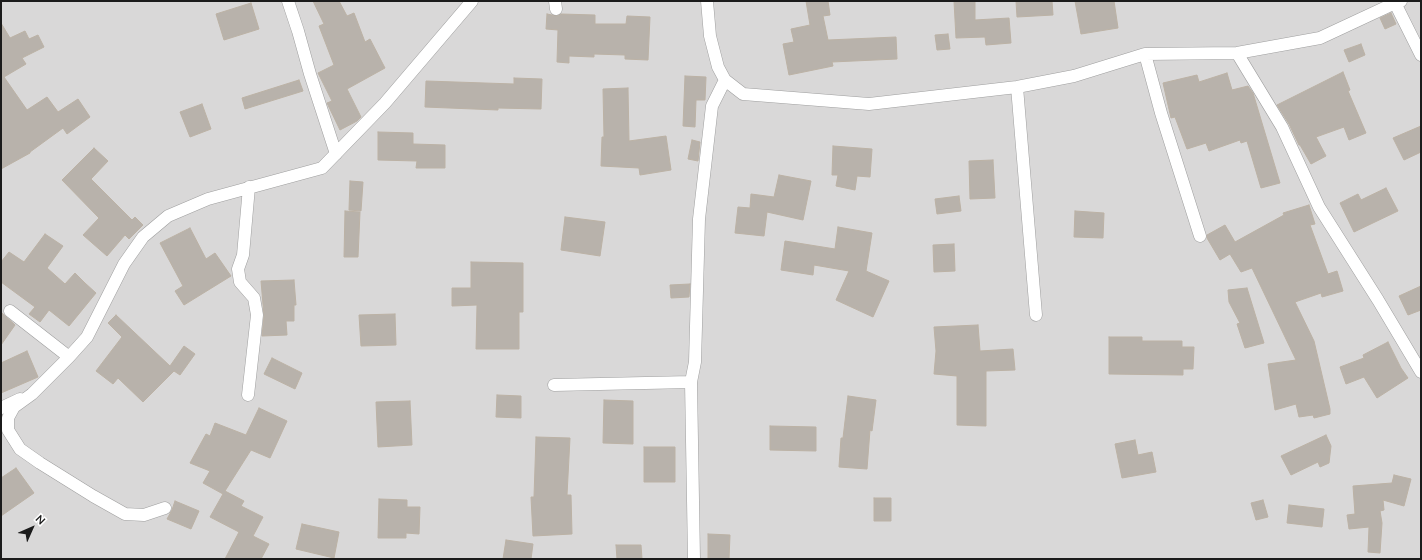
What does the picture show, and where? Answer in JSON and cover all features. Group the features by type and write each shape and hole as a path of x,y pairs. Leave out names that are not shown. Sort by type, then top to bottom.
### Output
{"street":[{"path":"288,1 336,154"},
{"path":"165,508 144,515 125,514 86,492 40,463 20,449 8,430 8,418 14,407 32,394 87,337 124,264 143,237 168,216 208,199 322,168 386,103 472,1"},
{"path":"707,1 710,36 718,67 725,80 743,94 869,104 1017,87 1074,76 1145,54 1237,53 1320,38 1398,2 1421,55"},
{"path":"1237,53 1282,128 1319,207 1378,300 1421,372"},
{"path":"1145,54 1161,113 1200,236"},
{"path":"694,559 691,382 695,362 699,219 712,106 725,80"},
{"path":"1017,87 1036,315"},
{"path":"248,395 257,315 254,298 240,282 238,270 243,255 249,188"},
{"path":"10,311 69,357"},
{"path":"554,385 691,382"},
{"path":"1,408 32,394"}],"shaded area":[{"path":"1,1 1421,1 1421,559 1,559"}],"building":[{"path":"313,1 339,1 347,16 354,13 365,42 370,39 385,68 347,89 361,117 357,121 340,130 327,103 332,101 318,73 334,65 319,26 324,24"},
{"path":"806,1 828,1 830,15 823,16 828,40 896,37 897,59 832,62 833,66 789,75 783,44 794,42 791,29 810,25"},
{"path":"954,1 975,1 975,20 1009,18 1011,43 986,45 985,37 956,38"},
{"path":"1016,1 1052,1 1053,15 1017,17"},
{"path":"1075,1 1114,1 1118,28 1081,34"},
{"path":"251,3 259,29 224,40 216,14"},
{"path":"1391,13 1396,24 1385,29 1380,18"},
{"path":"547,14 557,16 561,14 595,15 595,24 626,24 627,16 650,17 648,60 625,59 625,55 594,54 594,57 569,56 569,63 557,62 558,30 546,29"},
{"path":"1,23 10,38 25,31 29,39 38,35 44,47 22,58 26,64 4,77 27,110 47,97 58,112 78,99 90,117 67,134 63,128 30,153 1,169"},
{"path":"948,34 950,49 937,50 935,35"},
{"path":"1361,44 1365,55 1349,62 1344,50"},
{"path":"1343,72 1350,90 1348,91 1366,133 1349,140 1344,127 1316,137 1326,156 1311,164 1277,105"},
{"path":"1227,73 1232,90 1248,86 1253,93 1280,183 1261,188 1247,141 1241,143 1240,140 1209,151 1206,143 1187,149 1175,117 1171,118 1163,83 1197,75 1199,82"},
{"path":"685,76 706,77 705,100 696,100 695,127 683,126"},
{"path":"514,78 542,79 541,109 498,108 498,110 425,107 426,81 514,84"},
{"path":"299,80 303,91 245,109 242,98"},
{"path":"628,88 629,141 666,136 671,170 640,175 639,168 601,166 602,137 604,137 603,89"},
{"path":"202,104 211,129 190,137 180,112"},
{"path":"1421,126 1421,152 1404,160 1393,138"},
{"path":"378,132 413,133 413,144 445,145 445,168 416,168 417,161 378,160"},
{"path":"692,140 700,142 698,161 688,159"},
{"path":"833,146 872,149 870,177 857,176 855,190 836,186 838,175 832,175"},
{"path":"94,148 108,161 91,179 132,220 135,217 143,225 129,239 125,235 107,256 83,235 99,218 62,180"},
{"path":"993,160 995,198 970,199 969,161"},
{"path":"779,175 811,181 803,220 767,212 764,236 735,233 738,207 750,208 751,194 774,197"},
{"path":"350,181 363,182 361,211 349,210"},
{"path":"1386,188 1398,211 1354,232 1340,203 1358,194 1361,200"},
{"path":"959,196 961,211 937,214 935,199"},
{"path":"1309,205 1315,224 1310,225 1328,274 1337,271 1343,291 1322,297 1321,293 1295,302 1314,341 1330,409 1330,414 1314,418 1313,415 1299,417 1296,404 1275,410 1268,364 1296,360 1252,268 1241,272 1230,254 1220,260 1207,238 1207,235 1225,225 1235,242 1284,215 1283,213"},
{"path":"345,211 360,212 358,257 344,257"},
{"path":"1075,211 1104,213 1103,238 1074,237"},
{"path":"565,217 605,222 600,256 561,250"},
{"path":"838,227 872,233 866,271 889,281 873,317 836,300 849,271 814,265 813,275 781,270 785,241 835,249"},
{"path":"190,228 206,259 215,253 231,276 184,305 175,291 183,286 160,243"},
{"path":"45,234 63,246 47,268 65,284 75,273 96,293 69,326 49,310 40,322 29,314 35,307 1,282 1,262 9,252 24,262"},
{"path":"954,244 955,271 934,272 933,245"},
{"path":"471,262 523,263 523,312 519,312 519,349 476,349 477,305 452,306 452,288 471,288"},
{"path":"294,280 296,305 294,305 294,321 286,321 287,335 262,336 264,316 261,281"},
{"path":"690,284 689,297 671,298 670,285"},
{"path":"1421,286 1421,310 1408,315 1399,296"},
{"path":"1247,288 1264,343 1245,348 1237,324 1240,323 1229,302 1228,290"},
{"path":"1,312 15,325 1,345"},
{"path":"395,314 396,345 361,346 359,315"},
{"path":"116,315 170,366 184,346 195,354 180,375 174,371 143,402 118,378 113,384 96,371 122,337 108,323"},
{"path":"978,325 980,351 1013,349 1015,370 986,371 986,426 957,425 957,376 934,374 936,351 934,327"},
{"path":"1109,337 1142,337 1142,341 1182,341 1182,347 1194,347 1193,369 1183,369 1183,375 1109,374"},
{"path":"1388,342 1401,368 1408,378 1377,398 1364,377 1346,384 1340,367 1364,358 1363,355"},
{"path":"27,351 38,377 1,393 1,363"},
{"path":"272,358 302,373 295,389 264,374"},
{"path":"497,395 521,396 521,418 496,417"},
{"path":"848,396 876,400 872,431 870,430 867,469 839,467 841,438 843,438"},
{"path":"604,400 633,401 633,444 603,443"},
{"path":"410,401 412,445 378,447 376,402"},
{"path":"259,408 287,421 270,458 251,450 225,491 244,501 241,506 263,517 253,536 269,544 261,559 225,559 239,532 210,517 223,494 203,483 210,471 190,463 206,434 210,436 215,423 246,435"},
{"path":"770,426 816,427 816,451 770,450"},
{"path":"1326,435 1331,446 1329,463 1320,467 1318,462 1291,475 1281,456"},
{"path":"536,437 570,438 567,495 571,495 572,534 533,536 531,497 534,497"},
{"path":"1135,440 1138,455 1152,452 1156,472 1122,478 1115,444"},
{"path":"644,447 675,447 675,482 644,482"},
{"path":"16,468 34,493 1,516 1,478"},
{"path":"1394,475 1411,479 1404,506 1383,500 1384,510 1380,511 1382,523 1380,553 1368,552 1369,527 1349,529 1347,515 1355,514 1353,486 1392,483"},
{"path":"874,498 891,498 891,521 874,521"},
{"path":"379,499 407,500 407,507 420,507 419,534 406,533 406,538 378,538"},
{"path":"1263,500 1268,517 1256,520 1251,503"},
{"path":"175,501 199,511 191,529 167,519"},
{"path":"1289,505 1324,509 1322,527 1287,523"},
{"path":"302,524 339,532 334,558 296,549"},
{"path":"708,534 730,535 729,559 708,559"},
{"path":"506,540 533,544 531,559 503,559"},
{"path":"616,545 641,545 642,559 617,559"}]}
